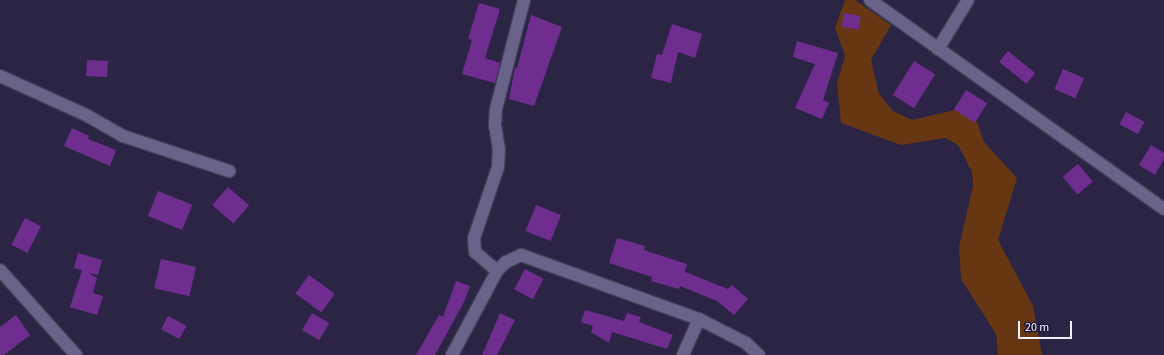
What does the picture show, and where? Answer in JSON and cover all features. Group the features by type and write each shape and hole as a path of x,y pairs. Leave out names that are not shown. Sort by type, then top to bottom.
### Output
{"street":[{"path":"497,271 475,252 474,238 498,167 499,150 495,126 496,109 524,0"},
{"path":"870,0 1164,209"},
{"path":"938,48 968,0"},
{"path":"0,76 86,114 123,136 229,171"},
{"path":"452,355 497,271 506,262 522,255 699,319 746,343 759,355"},
{"path":"0,270 76,355"},
{"path":"683,355 699,319"}],"shaded area":[{"path":"845,0 855,0 891,25 871,60 879,94 893,111 912,120 955,110 977,122 984,142 1017,178 998,240 1033,306 1042,355 998,355 996,334 961,279 959,247 973,186 972,172 958,145 945,138 901,145 841,123 837,83 845,56 835,28"}],"building":[{"path":"479,3 500,9 485,58 500,63 495,83 462,74 472,40 468,39"},
{"path":"844,13 861,16 858,30 842,27"},
{"path":"531,15 562,27 534,106 509,99 515,67 517,68"},
{"path":"672,24 702,34 695,58 678,52 671,83 651,78 657,54 662,55"},
{"path":"797,41 838,53 823,100 829,103 822,119 795,108 815,64 793,57"},
{"path":"1008,51 1035,73 1026,84 999,62"},
{"path":"87,60 108,61 107,77 86,76"},
{"path":"914,61 935,74 914,108 893,95"},
{"path":"1063,69 1084,78 1076,98 1054,89"},
{"path":"966,90 987,103 975,123 954,110"},
{"path":"1126,112 1145,122 1138,134 1119,124"},
{"path":"72,128 89,136 88,139 116,150 110,166 64,146"},
{"path":"1151,145 1164,153 1164,159 1155,175 1139,165"},
{"path":"1078,164 1093,182 1077,194 1063,177"},
{"path":"228,187 249,205 233,223 212,205"},
{"path":"158,191 192,205 182,230 148,216"},
{"path":"536,205 561,215 551,241 526,231"},
{"path":"25,218 41,226 27,253 11,245"},
{"path":"617,238 645,246 644,250 687,264 685,272 728,289 732,285 748,299 734,315 717,301 680,286 679,289 651,281 652,277 609,263"},
{"path":"78,253 102,260 98,275 88,273 97,278 93,293 103,296 97,315 70,307 82,270 74,268"},
{"path":"161,259 196,267 189,296 154,288"},
{"path":"525,269 544,279 533,299 514,289"},
{"path":"309,275 335,294 321,312 295,294"},
{"path":"456,281 470,286 464,302 435,355 416,355 439,315 443,317"},
{"path":"585,310 624,321 627,313 641,317 639,322 673,335 667,349 612,332 609,343 591,332 593,326 581,322"},
{"path":"312,313 329,323 319,340 302,330"},
{"path":"500,313 515,320 497,355 482,355"},
{"path":"16,315 30,335 4,355 0,355 0,327"},
{"path":"168,316 187,326 179,339 161,329"}]}
